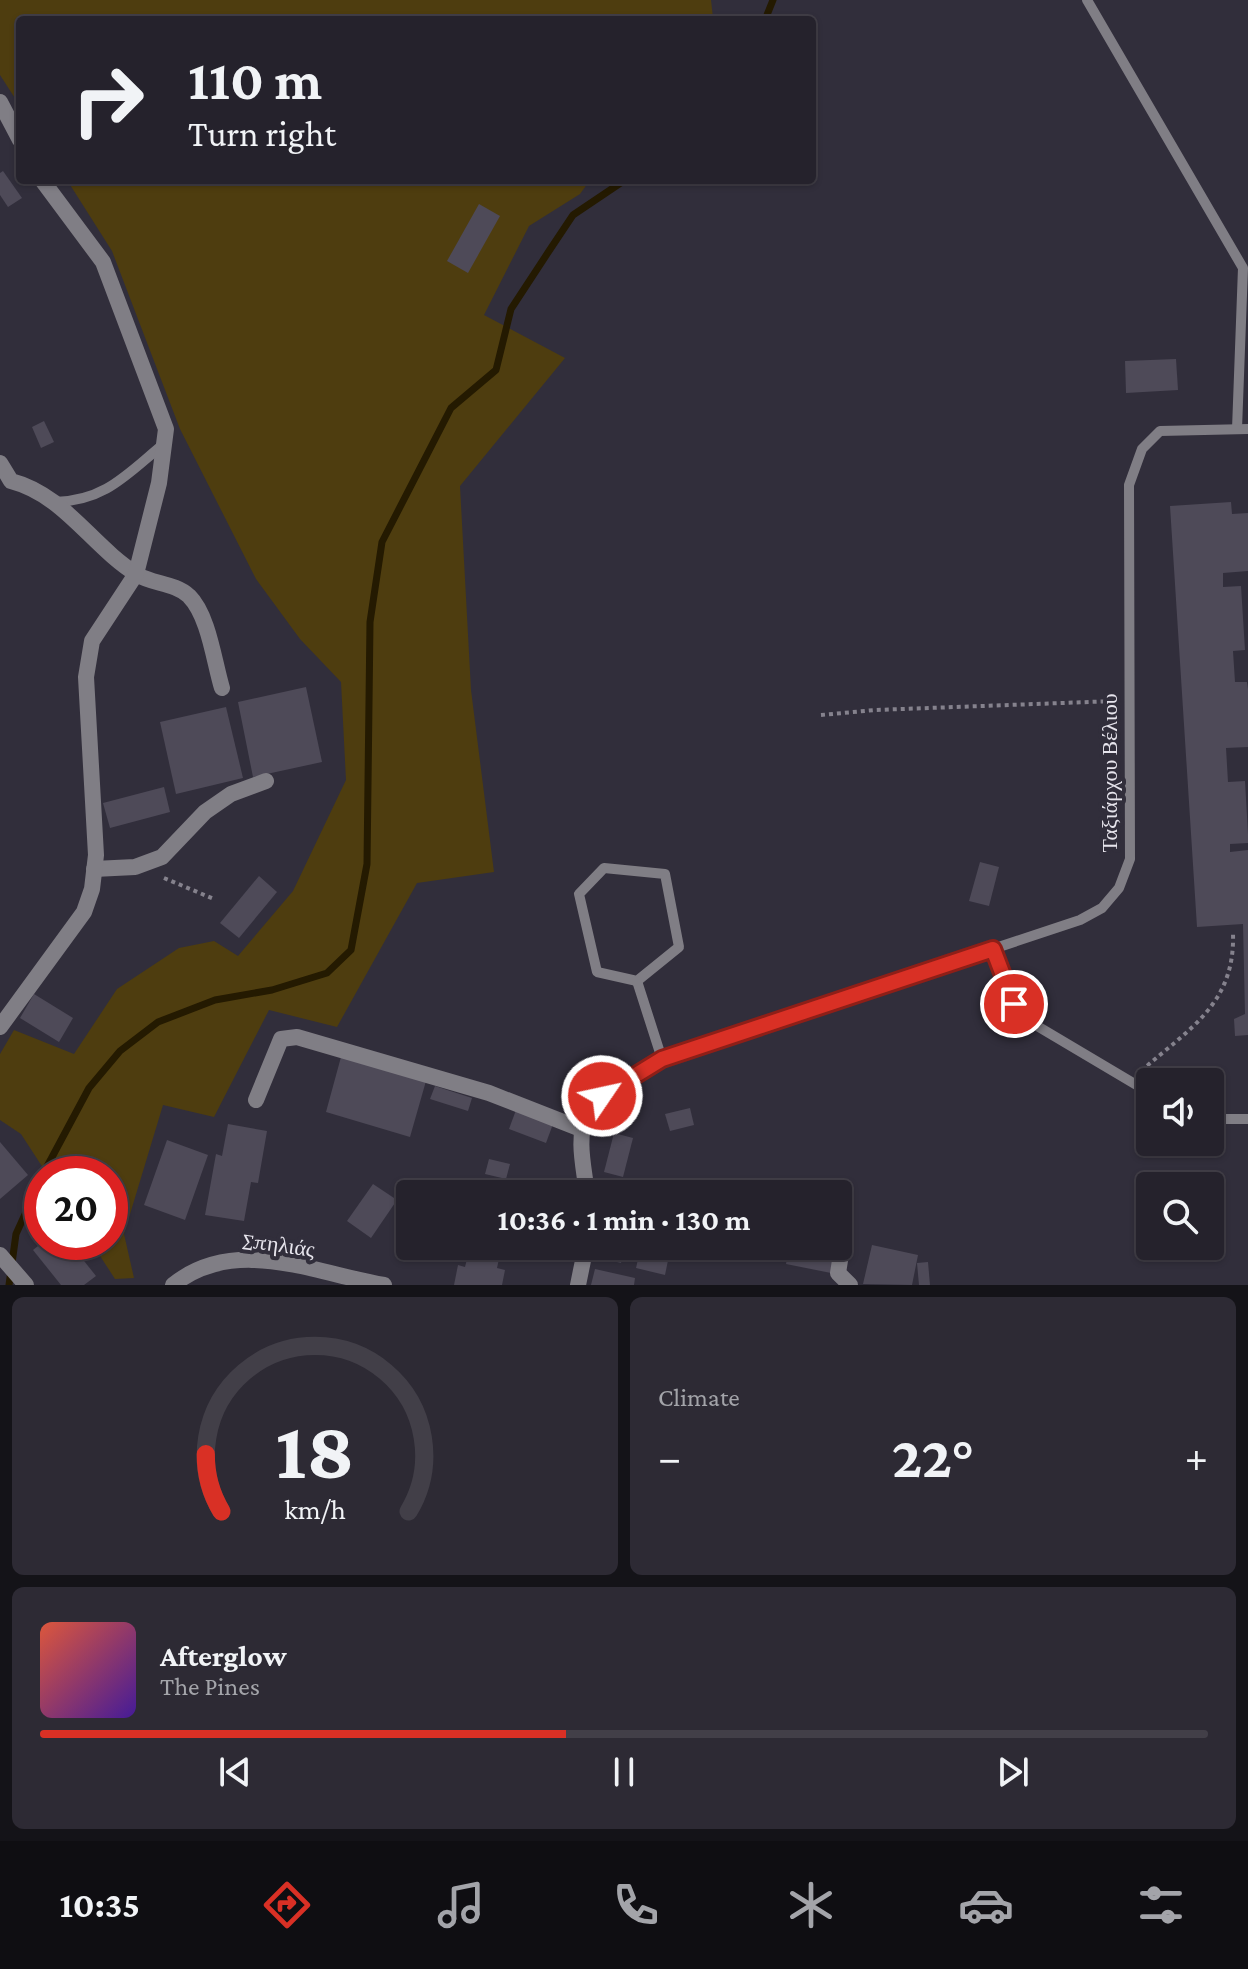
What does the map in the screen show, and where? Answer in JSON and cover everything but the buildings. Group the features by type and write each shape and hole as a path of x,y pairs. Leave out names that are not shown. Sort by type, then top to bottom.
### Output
{"street":[{"path":"0,102 16,132"},
{"path":"0,1027 84,912 94,869 86,677 92,641 136,574 159,483 166,429 152,385 103,262 45,184"},
{"path":"0,463 5,485 28,485 55,502 136,574 177,588 190,597 201,618 222,688"},
{"path":"94,869 135,867 162,857 205,812 231,794 266,781"},
{"path":"256,1100 281,1039 297,1037 584,1121 586,1180"},
{"path":"0,1255 26,1285"},
{"name":"Σπηλιάς","path":"173,1285 222,1260 246,1258 357,1283 384,1285"},
{"path":"578,1285 583,1260"},
{"path":"840,1260 838,1273 850,1285"}],"lane":[{"path":"1087,0 1243,268 1242,429"},
{"name":"Ταξιάρχου Βέλιου","path":"602,1096 662,1059 1080,920 1102,908 1119,888 1130,859 1133,830 1128,700 1129,485 1142,449 1160,431 1242,429"},
{"path":"55,502 84,501 106,490 165,443"},
{"path":"604,868 665,874 679,947 637,981 597,972 579,894 604,868"},
{"path":"993,949 1004,986 1027,1020 1136,1085"},
{"path":"637,981 662,1059"},
{"path":"1224,1119 1248,1119"}],"path":[{"path":"821,715 1128,700"},
{"path":"135,867 214,899"},
{"path":"1129,1081 1216,1002 1228,981 1233,958 1233,934"}],"shaded area":[{"path":"0,0 711,0 713,16 16,16 16,100 0,75"},
{"path":"70,184 587,184 580,194 529,226 484,315 565,358 460,486 471,690 494,872 417,883 337,1027 269,1010 214,1117 163,1105 128,1221 128,1156 35,1156 21,1134 0,1120 0,1054 14,1030 74,1054 117,989 179,948 214,941 238,956 293,891 346,780 341,682 300,639 256,579 180,429 112,251"},
{"path":"128,1252 134,1278 115,1279 103,1260 128,1260"}],"waterway":[{"path":"767,16 773,0"},
{"path":"53,1156 89,1088 120,1051 158,1022 215,1000 272,990 327,973 351,950 367,864 370,622 382,542 451,408 496,370 511,309 573,215 619,184"},
{"path":"9,1285 16,1234 24,1216"}],"route":[{"path":"602,1096 662,1059 993,949 1004,986 1014,1004"}]}
